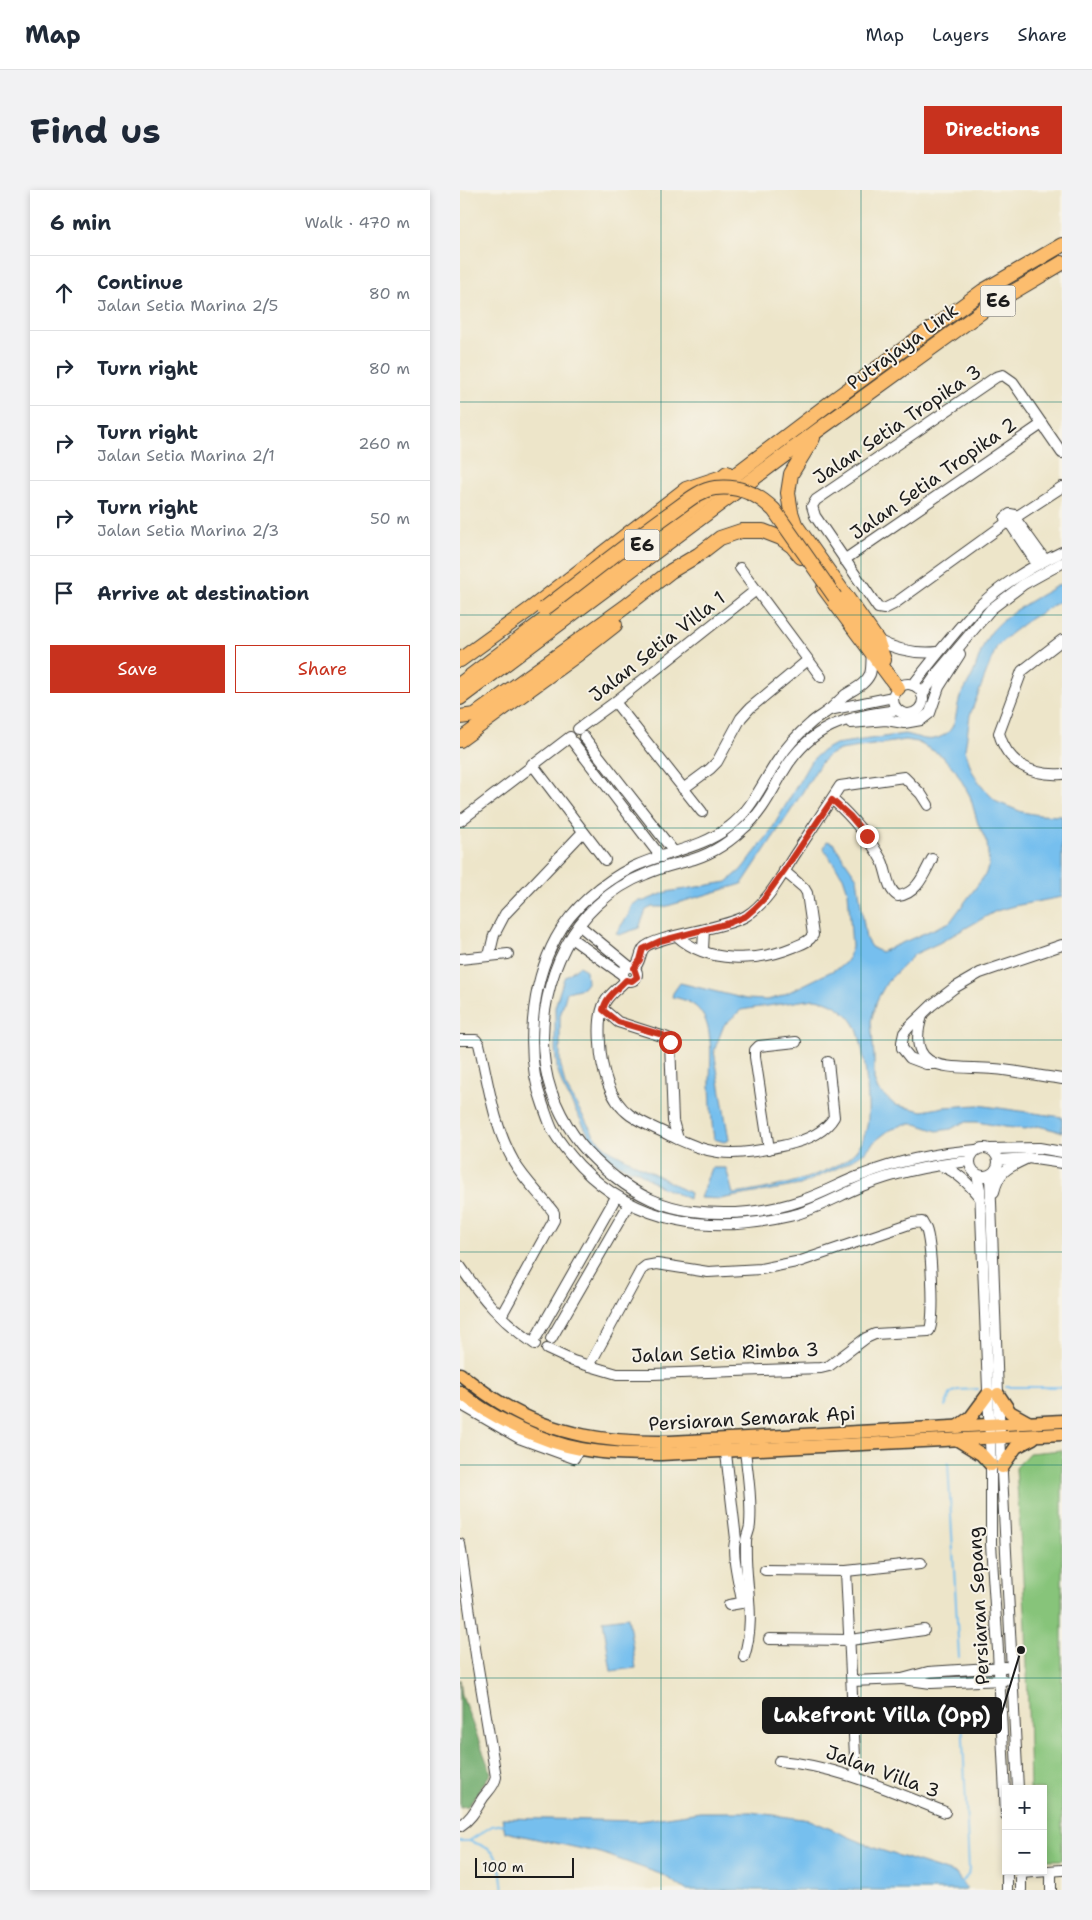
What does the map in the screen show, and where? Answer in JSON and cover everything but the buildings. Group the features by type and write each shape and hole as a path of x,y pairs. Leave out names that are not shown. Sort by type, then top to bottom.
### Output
{"highway":[{"name":"Putrajaya Link","path":"798,426 983,292 1062,245"},
{"name":"Putrajaya Link","path":"817,431 991,305 1062,263"},
{"path":"460,660 530,610 686,489 722,477 771,440 798,426"},
{"name":"E6","path":"460,684 798,426"},
{"path":"817,431 796,463 792,474 788,493 791,512 795,524 902,689"},
{"name":"E6","path":"460,698 817,431"},
{"path":"460,684 472,667 544,609 677,509 702,492 716,488 738,488 764,500 774,510 884,660"},
{"path":"460,740 578,654 674,578 698,555 720,538 741,531 763,531 781,538 792,546 874,646 902,689"},
{"path":"460,717 475,715 626,607 671,571 698,555"}],"main road":[{"name":"Persiaran Semarak Api","path":"460,1374 504,1405 528,1418 560,1430 592,1438 639,1443 725,1444"},
{"name":"Persiaran Semarak Api","path":"460,1392 480,1407 522,1430 579,1449 625,1454 725,1444 995,1431 1042,1435 1062,1434"},
{"path":"1030,1423 1010,1412 993,1394 956,1433 996,1466 1016,1447 1042,1435"},
{"name":"Persiaran Semarak Api","path":"995,1431 1030,1423 1062,1421"}],"street":[{"name":"Jalan Setia Tropika 3","path":"844,560 815,516 812,506 816,500 996,378 1003,376 1009,378 1042,424"},
{"path":"1042,424 1062,453"},
{"name":"Jalan Setia Tropika 2","path":"844,560 1042,424"},
{"path":"844,560 878,608 884,609 894,604 1062,487"},
{"path":"1013,522 1041,562"},
{"path":"898,710 893,702 902,689 980,605 1011,581 1041,562 1062,552"},
{"path":"922,695 938,672 992,608 1024,584 1062,562"},
{"path":"740,568 821,677"},
{"name":"Jalan Setia Villa 1","path":"460,820 532,764 571,739 579,742 581,733 615,702 756,590"},
{"path":"833,724 886,720 904,723 921,720 930,713 939,687 961,653 969,636"},
{"path":"1061,772 1038,773 1024,769 1006,751 999,733 1022,671 1062,640"},
{"path":"938,652 907,651 887,646 874,646 871,671 864,683 842,697 793,740 777,761 749,808 731,826 709,840 633,867 608,882 586,900 567,921 556,938 540,980 532,1029 532,1054 540,1095 553,1131 572,1157 592,1178 616,1197 629,1204 662,1216 690,1222 725,1224 760,1221 793,1215 864,1185 937,1164 969,1161"},
{"path":"683,789 717,762 741,718 750,708 808,660"},
{"path":"828,710 902,689 920,691 923,700 918,710 908,714 898,710 863,715 833,724 809,738 784,770 759,814 740,832 708,853 690,861 645,874 628,882 612,892 595,907 570,938 560,955 552,978 544,1028 544,1053 555,1101 572,1134 593,1160 641,1195 691,1211 724,1213 766,1209 802,1201 861,1175 940,1152 976,1150 981,1148 1039,1148 1062,1152"},
{"path":"615,702 702,812"},
{"path":"581,733 674,852"},
{"path":"571,739 661,857"},
{"path":"532,764 605,860"},
{"path":"828,1062 834,1117 824,1130 810,1137 769,1149 736,1154 718,1152 698,1148 629,1114 614,1095 606,1076 600,1054 601,1019 608,997 640,960 645,947 677,936 729,923 746,916 763,900 840,786 904,777 928,805"},
{"path":"832,800 850,816 867,836 882,862 894,894 898,896 910,892 920,882 932,859"},
{"path":"489,956 494,935 505,914 583,832"},
{"path":"677,936 684,942 702,950 733,957 760,957 782,952 811,939 813,936 807,893 804,888 784,871"},
{"path":"580,926 628,973"},
{"path":"702,950 704,930"},
{"path":"570,938 628,973"},
{"path":"1062,945 974,975 932,1005 904,1033 902,1048 910,1058 926,1064 956,1068 994,1069 1062,1079"},
{"path":"460,959 508,954"},
{"path":"922,1016 917,1036 922,1053 934,1064"},
{"path":"601,1019 618,1022 668,1038 670,1042 673,1121 678,1139"},
{"path":"601,1019 607,1024 618,1022"},
{"path":"904,1033 917,1036"},
{"path":"460,1040 476,1040 479,1044 492,1106 503,1140 515,1164 554,1213 554,1220 501,1316"},
{"path":"769,1149 755,1050 759,1046 796,1042"},
{"path":"660,1130 673,1121"},
{"path":"977,1175 990,1175 996,1168 998,1160 990,1149"},
{"path":"976,1150 969,1161 971,1169 977,1175 980,1199 993,1394"},
{"path":"998,1160 1028,1158 1062,1163"},
{"path":"991,1208 996,1184 1000,1176 1005,1170 1028,1158"},
{"path":"937,1164 957,1174 969,1184 980,1199"},
{"path":"990,1175 993,1394"},
{"path":"460,1266 480,1295 501,1316 536,1340 616,1197"},
{"path":"549,1344 629,1204"},
{"path":"608,1210 622,1217"},
{"name":"Jalan Setia Rimba 3","path":"536,1340 543,1334 549,1344 589,1366 617,1374 821,1368 829,1366 866,1338 875,1334 929,1330 932,1326 931,1266 926,1228 922,1222 912,1223 801,1261 761,1269 708,1272 657,1264 646,1266 641,1270 589,1366"},
{"name":"Persiaran Sepang","path":"993,1394 996,1466 1013,1679 1018,1785"},
{"path":"460,1404 506,1431 533,1443 574,1458 579,1449"},
{"path":"729,1605 741,1603 742,1600 734,1543 741,1540 750,1525 744,1443"},
{"path":"725,1444 728,1478 750,1595 751,1624 745,1641 744,1657"},
{"name":"Persiaran Sepang","path":"996,1466 991,1544 1004,1785"},
{"path":"728,1478 747,1476"},
{"path":"460,1544 476,1662 496,1777 493,1787 481,1800 478,1809 460,1826"},
{"path":"765,1570 846,1571 921,1564"},
{"path":"846,1571 856,1777"},
{"path":"768,1639 850,1640 924,1630"},
{"path":"975,1670 990,1663 998,1652"},
{"path":"902,1679 928,1672 1012,1667"},
{"path":"852,1681 902,1679 931,1683 1013,1679"},
{"path":"978,1681 992,1689 1000,1697"},
{"path":"774,1723 924,1724"},
{"name":"Jalan Villa 3","path":"779,1761 820,1766 856,1777 945,1812"},
{"path":"1047,1872 1062,1870"},
{"path":"1051,1872 1051,1890"},
{"path":"1007,1875 1007,1890"},
{"path":"1021,1875 1021,1890"}],"green space":[{"path":"1062,1450 1062,1860 1047,1860 1047,1785 1030,1785 1026,1627 1016,1468 1029,1453"},
{"path":"460,1679 462,1696 491,1773 468,1806 460,1807"}],"water":[{"path":"1062,583 1062,600 1027,621 996,648 970,715 965,750 972,771 983,788 997,802 1022,812 1062,816 1062,897 996,911 939,943 915,954 887,982 877,1000 871,1021 874,1080 878,1090 895,1105 923,1111 944,1107 978,1105 1062,1117 1062,1132 1038,1126 1025,1129 977,1122 964,1122 951,1129 937,1131 916,1124 905,1124 888,1131 866,1151 844,1165 800,1185 720,1199 700,1198 711,1168 726,1168 733,1194 797,1181 830,1169 854,1153 862,1140 868,1117 866,1074 855,1025 843,1011 832,1004 814,999 741,1010 724,1025 714,1051 729,1140 724,1142 714,1139 711,1112 710,1039 708,1029 702,1014 693,1004 672,997 680,983 746,999 767,1000 779,997 840,967 848,960 852,947 848,892 843,877 825,851 824,848 827,841 833,843 857,878 866,939 871,947 881,952 950,922 985,875 989,865 987,843 978,824 970,796 956,771 941,755 917,742 906,740 840,750 829,755 820,764 742,884 664,907 652,907 646,910 639,928 619,935 616,933 629,914 631,906 638,901 644,901 667,892 727,882 741,870 769,834 811,761 822,751 835,744 904,734 934,739 948,732 952,728 960,697 973,674 988,636 999,623 1016,610"},
{"path":"579,966 586,970 587,983 583,988 567,992 560,1016 560,1062 565,1085 594,1135 606,1148 690,1193 689,1199 661,1187 637,1171 625,1168 607,1157 592,1141 563,1087 557,1068 555,1049 555,1007 564,978"},
{"path":"628,1617 636,1668 611,1671 603,1620"},
{"path":"700,1812 751,1812 810,1820 877,1849 956,1874 966,1890 686,1890 663,1875 601,1853 505,1832 502,1818 639,1821"}],"waterway":[{"path":"1006,1387 1062,1387"},
{"path":"945,1406 951,1393 958,1390 978,1389"},
{"path":"948,1463 959,1657"},
{"path":"961,1696 969,1869 968,1875 962,1882"},
{"path":"460,1841 469,1841 492,1826 504,1824"},
{"path":"469,1841 479,1844 493,1853 499,1864 503,1890"}],"place":[{"name":"Lakefront Villa (Opp)","path":"1021,1650"}],"route":[{"path":"670,1042 663,1035 618,1022 603,1010 604,1003 612,993 626,980 632,981 637,977 634,968 640,960 643,949 660,941 729,923 746,916 763,900 832,800 850,816 867,836"}]}
